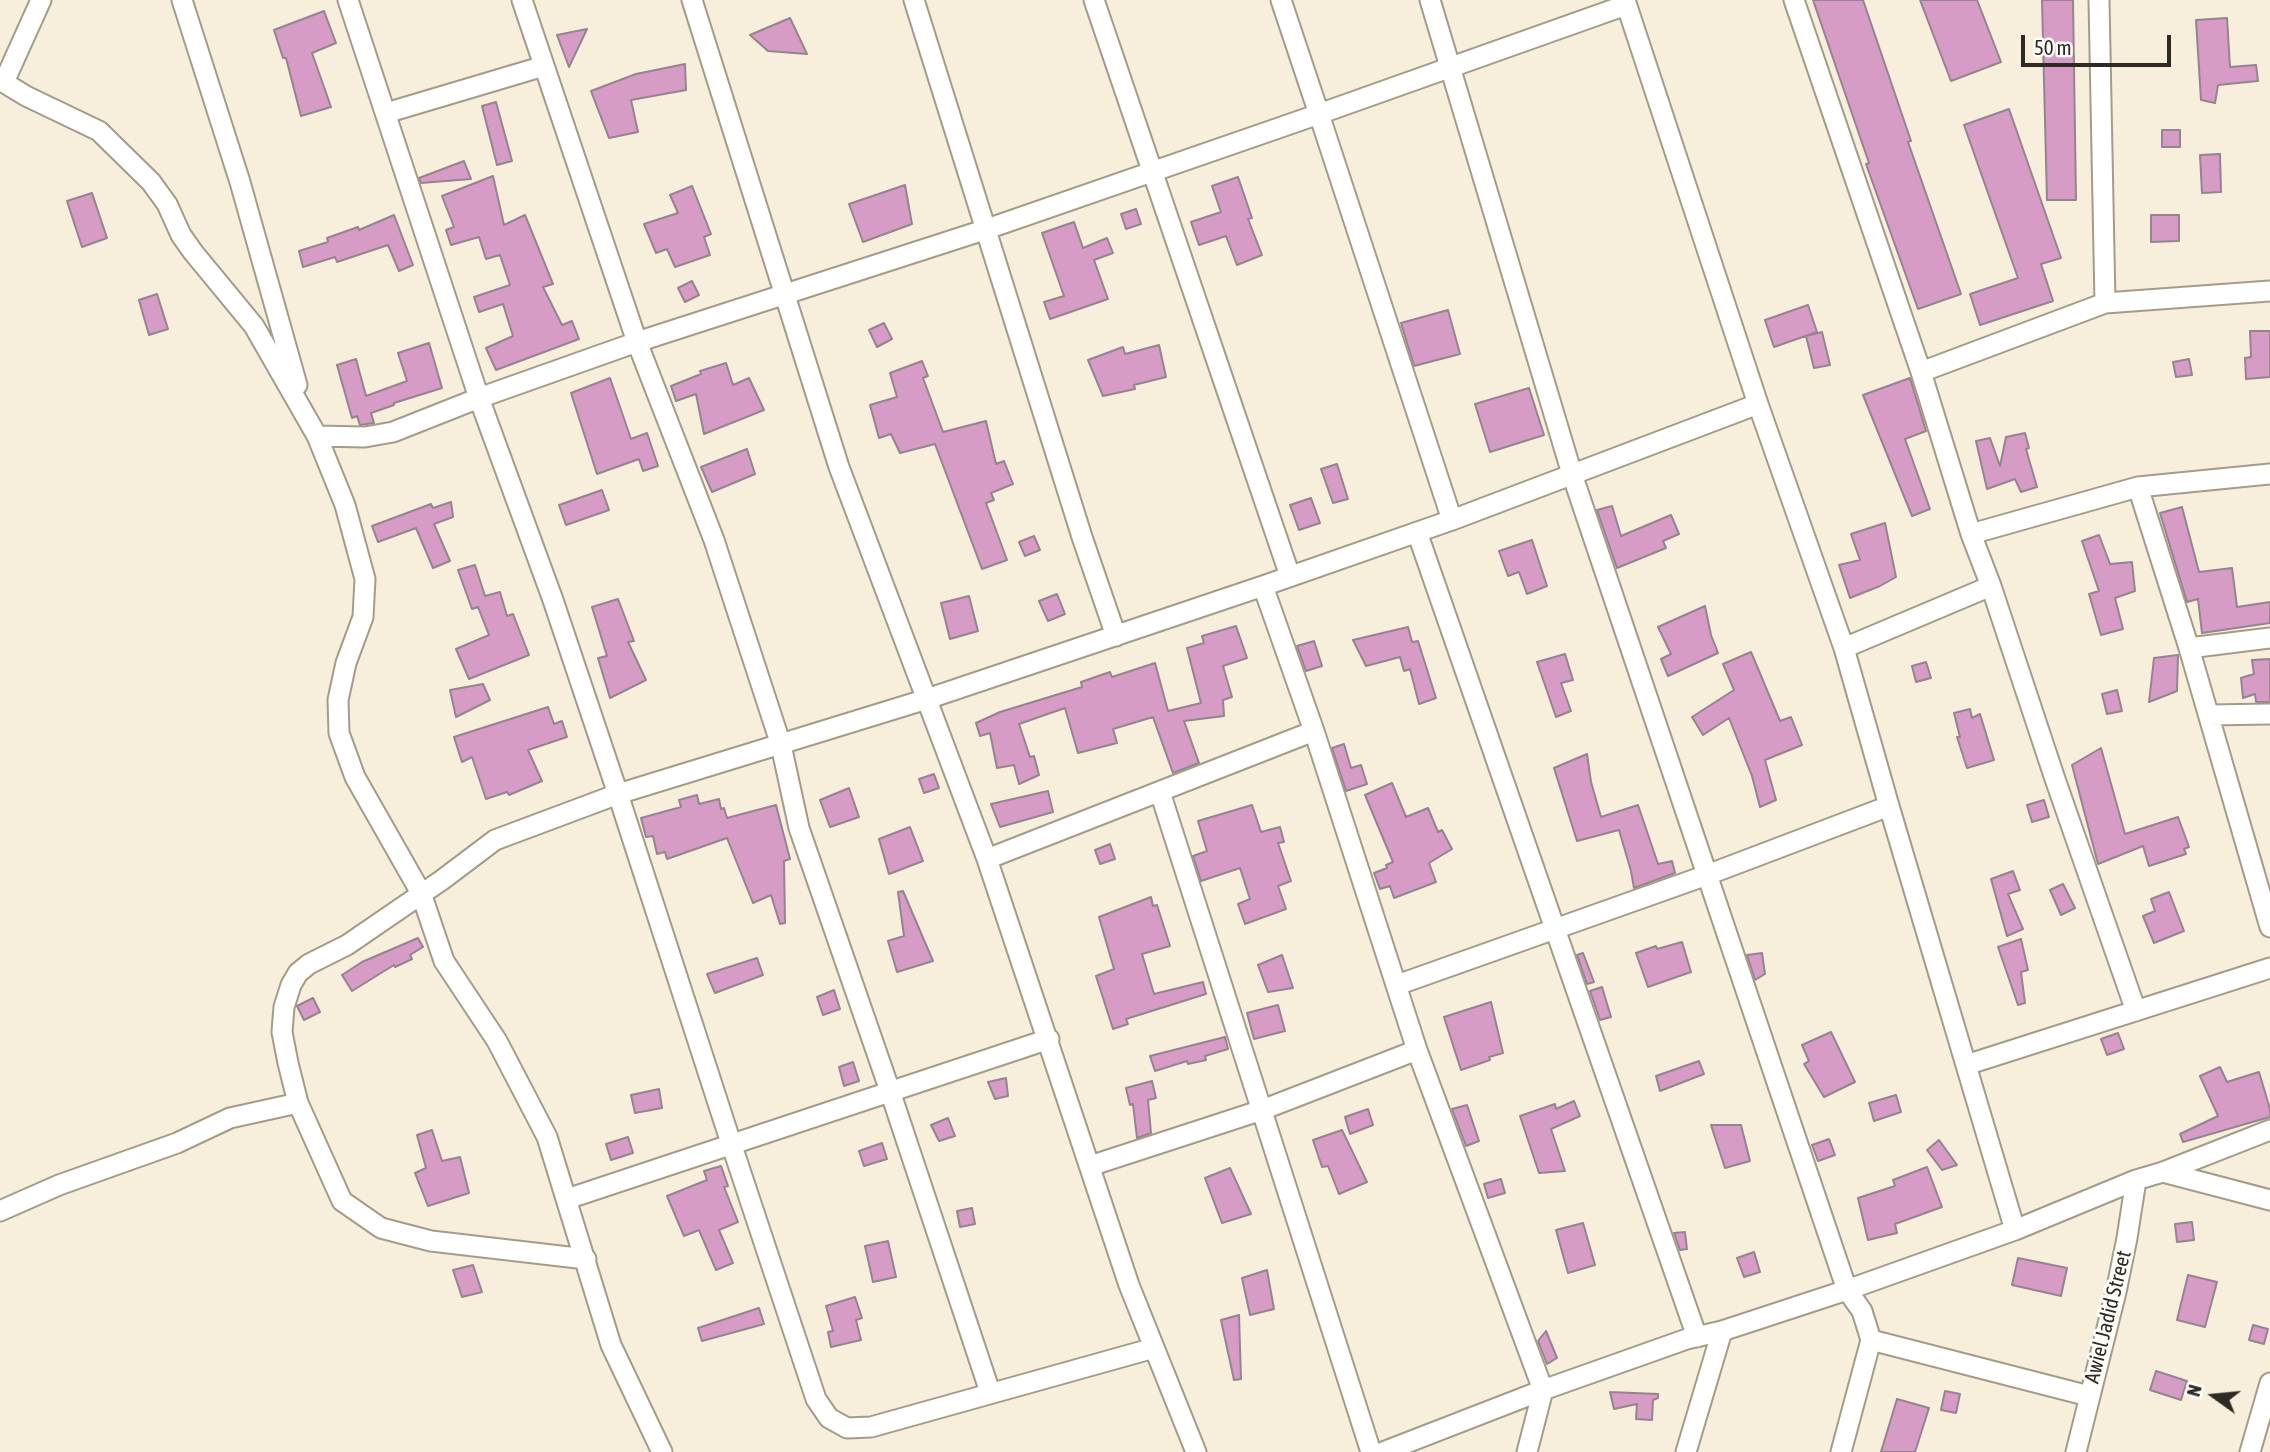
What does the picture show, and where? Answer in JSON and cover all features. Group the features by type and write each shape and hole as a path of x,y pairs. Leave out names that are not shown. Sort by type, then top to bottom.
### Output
{"street":[{"path":"41,0 2,81 26,96 99,131 150,182 167,204 187,243 254,326 317,436 345,505 365,579 363,617 346,663 338,700 339,733 355,777 421,892 444,961 497,1041 547,1138 611,1345 662,1452"},
{"path":"182,0 240,182 304,410"},
{"path":"348,0 479,398 553,600 618,794 816,1399 829,1418 847,1428 871,1427 1154,1348"},
{"path":"522,0 637,342 714,540 781,745 799,828 990,1392"},
{"path":"692,0 839,467 987,859 1129,1285 1196,1452"},
{"path":"914,0 1082,537 1116,636"},
{"path":"1094,0 1290,576"},
{"path":"1281,0 1451,520"},
{"path":"1430,0 1572,474 1847,1290 1862,1311 1871,1340 1841,1452"},
{"path":"1794,0 1921,372 1971,534 2136,1011"},
{"path":"2099,0 2105,303"},
{"path":"317,436 365,437 393,432 479,398 637,342 987,229 1450,68 1625,3 1758,404 1844,648 2015,1230"},
{"path":"386,114 544,66"},
{"path":"1921,372 2105,303 2270,291"},
{"path":"586,1259 431,1241 380,1228 342,1201 298,1103 282,1032 284,1007 298,973 309,964 347,945 495,840 618,794 927,699 1263,586 1451,520 1758,404"},
{"path":"1971,534 2138,487 2270,474"},
{"path":"2138,487 2189,648 2270,927"},
{"path":"1417,532 1697,1337"},
{"path":"1263,586 1314,731 1417,1050 1543,1390 1527,1452"},
{"path":"1844,648 1991,586"},
{"path":"2189,648 2270,638"},
{"path":"2208,715 2270,714"},
{"path":"987,859 1314,731"},
{"path":"1160,792 1371,1452"},
{"path":"1397,985 1707,875 1889,806"},
{"path":"1966,1065 2270,968"},
{"path":"567,1199 1049,1039"},
{"path":"1090,1166 1262,1110 1417,1050"},
{"path":"0,1212 59,1185 177,1143 230,1118 298,1103"},
{"path":"1383,1452 1543,1390 1697,1337 1847,1290 2015,1230 2136,1180 2270,1130"},
{"path":"2163,1172 2270,1200"},
{"name":"Awiel Jadid Street","path":"2076,1452 2127,1238 2136,1180"},
{"path":"1686,1452 1722,1331"},
{"path":"1871,1340 2089,1396"},
{"path":"2250,1452 2270,1383"}],"building":[{"path":"1813,0 1863,0 1911,141 1908,142 1961,294 1918,309 1866,164 1869,163"},
{"path":"1920,0 1977,0 2001,62 1951,81"},
{"path":"2042,0 2073,0 2076,200 2047,200"},
{"path":"324,11 336,43 312,53 331,107 301,116 286,58 283,58 274,30"},
{"path":"790,18 807,54 768,51 750,35"},
{"path":"2227,18 2230,67 2256,65 2258,81 2218,85 2215,103 2201,100 2196,20"},
{"path":"587,29 569,67 557,35"},
{"path":"685,64 686,90 631,100 638,132 609,138 591,91 636,74"},
{"path":"496,102 512,161 497,165 482,106"},
{"path":"2009,109 2061,258 2041,264 2053,301 1980,325 1970,294 2018,278 1964,125"},
{"path":"2162,130 2180,130 2180,147 2162,147"},
{"path":"2220,154 2221,192 2202,193 2200,155"},
{"path":"464,161 471,179 421,183 419,178"},
{"path":"493,176 504,225 525,215 553,284 543,287 562,325 572,321 579,339 496,370 486,348 513,336 503,304 479,312 474,297 510,285 500,255 486,259 479,237 451,245 446,230 454,227 442,196"},
{"path":"1238,177 1252,218 1248,219 1262,255 1237,265 1226,236 1199,245 1191,222 1221,212 1212,186"},
{"path":"905,185 912,224 863,242 849,204"},
{"path":"692,186 711,234 704,237 710,255 675,267 667,249 656,253 644,224 678,213 670,195"},
{"path":"92,193 107,238 82,247 67,201"},
{"path":"1136,209 1141,224 1126,229 1121,214"},
{"path":"394,215 413,265 399,271 388,245 337,262 335,257 303,267 299,251 328,242 327,238 358,227 359,230"},
{"path":"2151,215 2179,215 2179,241 2151,242"},
{"path":"1074,222 1083,248 1107,238 1113,253 1094,260 1108,299 1050,319 1044,302 1064,296 1042,233"},
{"path":"692,281 699,295 685,302 678,288"},
{"path":"157,294 168,329 149,335 139,300"},
{"path":"1808,305 1817,332 1774,347 1765,320"},
{"path":"1448,310 1460,354 1414,366 1401,323"},
{"path":"884,323 892,339 877,347 869,330"},
{"path":"2250,331 2270,331 2270,377 2246,379 2245,358 2251,357"},
{"path":"1822,332 1830,365 1814,368 1806,336"},
{"path":"429,343 442,388 371,413 374,423 360,425 357,416 352,418 337,365 356,359 366,396 407,381 398,353"},
{"path":"1159,345 1166,377 1134,385 1135,389 1103,396 1088,360 1123,347 1125,354"},
{"path":"2189,359 2192,375 2176,377 2173,362"},
{"path":"922,361 928,376 923,378 943,432 986,421 996,464 1004,461 1013,484 991,493 994,500 986,503 1007,560 982,569 935,444 900,453 891,434 879,438 870,405 897,397 890,373"},
{"path":"726,363 733,385 749,378 764,410 704,434 696,394 676,401 671,386 701,374 700,371"},
{"path":"610,378 631,439 647,433 658,466 643,471 639,459 597,474 571,393"},
{"path":"1910,378 1926,431 1905,439 1930,509 1912,516 1863,395"},
{"path":"1529,388 1544,435 1490,452 1475,404"},
{"path":"2025,433 2029,448 2026,449 2037,487 2021,492 2015,479 1987,489 1976,441 1990,438 2000,466 2006,437"},
{"path":"747,449 755,474 712,492 701,467"},
{"path":"1337,464 1348,499 1333,503 1321,469"},
{"path":"602,490 609,510 566,525 559,505"},
{"path":"1311,498 1320,523 1299,530 1290,505"},
{"path":"451,502 453,517 434,524 450,561 433,568 416,528 378,542 372,526 431,504 433,508"},
{"path":"1612,506 1621,536 1671,515 1679,534 1663,541 1666,548 1617,568 1597,510"},
{"path":"2182,507 2199,572 2232,568 2237,607 2270,602 2270,623 2202,633 2198,599 2187,602 2160,513"},
{"path":"1885,523 1896,577 1850,598 1839,565 1860,560 1851,534"},
{"path":"2099,535 2110,564 2132,562 2135,591 2115,598 2123,629 2101,635 2089,594 2099,591 2082,541"},
{"path":"1034,536 1040,550 1025,556 1019,542"},
{"path":"1532,540 1547,586 1527,594 1519,572 1508,576 1499,551"},
{"path":"475,565 485,596 500,592 507,616 513,614 529,655 469,679 456,649 489,635 478,607 472,609 458,570"},
{"path":"1057,594 1065,614 1048,621 1039,601"},
{"path":"969,596 978,631 950,639 941,603"},
{"path":"618,599 634,641 628,642 646,680 610,698 598,658 607,656 592,607"},
{"path":"1705,606 1718,653 1668,676 1661,659 1671,654 1658,627"},
{"path":"1236,626 1247,658 1223,666 1232,697 1223,700 1224,716 1184,721 1199,763 1173,773 1153,717 1113,729 1117,743 1078,753 1065,708 1019,724 1030,757 1034,756 1039,775 1019,784 1014,765 997,768 990,733 980,736 976,723 1000,712 1082,687 1081,682 1110,672 1112,677 1155,663 1168,711 1201,703 1187,648 1204,643 1202,636"},
{"path":"1408,627 1412,642 1418,641 1436,698 1419,704 1410,669 1404,671 1400,657 1366,666 1353,640"},
{"path":"1314,641 1322,666 1306,671 1297,646"},
{"path":"1751,652 1780,721 1791,717 1802,745 1765,760 1776,800 1760,807 1752,776 1729,718 1703,735 1692,717 1734,690 1723,664"},
{"path":"1565,654 1573,680 1561,683 1571,711 1556,717 1537,662"},
{"path":"2178,655 2177,691 2149,702 2154,658"},
{"path":"2270,659 2270,702 2256,702 2255,694 2243,698 2241,678 2254,674 2252,660"},
{"path":"1926,662 1931,678 1916,682 1912,666"},
{"path":"483,684 490,700 456,717 450,690"},
{"path":"2117,690 2122,711 2107,714 2102,694"},
{"path":"548,707 554,724 562,721 567,737 528,750 542,781 509,795 507,792 486,799 472,757 462,762 454,737"},
{"path":"1970,709 1972,718 1980,714 1994,760 1967,768 1957,737 1960,737 1954,713"},
{"path":"1344,744 1351,768 1361,765 1367,784 1346,791 1332,748"},
{"path":"2101,748 2125,834 2178,817 2189,847 2184,849 2186,854 2149,866 2143,846 2098,864 2072,765"},
{"path":"1587,754 1591,782 1601,817 1638,805 1658,864 1672,861 1675,873 1634,888 1619,830 1577,841 1554,768"},
{"path":"934,774 939,788 924,793 919,779"},
{"path":"1392,783 1406,817 1428,808 1438,832 1442,830 1452,849 1429,863 1436,882 1394,898 1390,886 1380,889 1374,873 1387,868 1386,865 1393,862 1365,795"},
{"path":"849,788 859,817 830,827 820,800"},
{"path":"1048,791 1053,812 1000,827 991,804"},
{"path":"697,795 699,804 719,799 727,818 776,805 790,859 784,861 785,923 780,924 771,895 753,903 727,838 667,859 665,852 657,854 653,836 646,837 641,818 681,807 679,800"},
{"path":"2044,800 2049,817 2032,822 2027,805"},
{"path":"1252,805 1261,832 1280,827 1284,842 1278,843 1291,881 1278,886 1286,909 1245,924 1238,904 1250,899 1240,868 1201,881 1193,856 1207,851 1198,821"},
{"path":"910,827 923,861 889,874 879,839"},
{"path":"1110,844 1115,859 1100,864 1095,850"},
{"path":"2013,871 2020,890 2008,894 2023,929 2007,936 1991,879"},
{"path":"2063,884 2075,908 2061,915 2050,890"},
{"path":"903,891 933,961 897,972 888,941 904,936 898,892"},
{"path":"2169,892 2184,931 2154,943 2143,916 2155,911 2151,899"},
{"path":"1151,897 1153,906 1157,905 1170,946 1142,954 1154,994 1203,982 1206,994 1126,1019 1128,1024 1113,1029 1096,976 1114,969 1099,917"},
{"path":"418,938 423,947 410,955 412,959 395,967 394,965 352,991 342,975 362,962"},
{"path":"2021,939 2028,970 2021,972 2025,1003 2018,1005 1998,947"},
{"path":"1682,942 1691,972 1648,987 1636,953 1656,946 1657,949"},
{"path":"1583,953 1594,982 1587,984 1577,955"},
{"path":"1762,953 1765,974 1755,980 1747,955"},
{"path":"1282,955 1293,988 1268,992 1258,965"},
{"path":"757,958 763,975 715,993 707,974"},
{"path":"1602,987 1611,1017 1600,1020 1590,991"},
{"path":"834,990 840,1009 823,1015 817,997"},
{"path":"313,998 320,1012 304,1020 297,1006"},
{"path":"1491,1002 1503,1053 1461,1070 1444,1017"},
{"path":"1278,1005 1285,1031 1254,1039 1247,1013"},
{"path":"1831,1032 1855,1082 1824,1097 1804,1064 1809,1061 1802,1045"},
{"path":"2118,1033 2124,1049 2107,1055 2101,1039"},
{"path":"1225,1037 1228,1049 1205,1056 1206,1060 1188,1064 1187,1061 1155,1071 1150,1056"},
{"path":"1699,1061 1704,1074 1660,1091 1656,1076"},
{"path":"853,1062 859,1081 844,1086 839,1067"},
{"path":"2220,1067 2227,1082 2259,1072 2270,1117 2183,1142 2180,1134 2218,1116 2200,1076"},
{"path":"1006,1078 1008,1096 995,1099 988,1082"},
{"path":"1152,1081 1156,1098 1148,1100 1151,1133 1137,1138 1133,1104 1130,1105 1126,1088"},
{"path":"659,1089 662,1108 635,1113 631,1095"},
{"path":"1896,1095 1901,1112 1874,1121 1869,1103"},
{"path":"1574,1101 1580,1116 1551,1129 1565,1171 1539,1173 1520,1116 1555,1104 1556,1109"},
{"path":"1467,1105 1479,1141 1466,1146 1452,1109"},
{"path":"1368,1109 1373,1125 1350,1134 1345,1117"},
{"path":"948,1118 955,1136 939,1141 931,1125"},
{"path":"1711,1125 1741,1125 1750,1161 1725,1168"},
{"path":"432,1130 442,1161 460,1157 469,1193 428,1206 415,1173 426,1168 417,1135"},
{"path":"1342,1130 1367,1182 1339,1194 1328,1166 1322,1167 1313,1140"},
{"path":"628,1137 633,1153 611,1160 606,1144"},
{"path":"1829,1139 1835,1155 1818,1161 1812,1145"},
{"path":"1939,1140 1957,1165 1942,1170 1927,1150"},
{"path":"882,1143 887,1159 864,1166 859,1151"},
{"path":"721,1166 728,1186 724,1187 738,1222 719,1230 733,1263 716,1270 699,1230 684,1236 667,1196 707,1180 704,1171"},
{"path":"1927,1167 1942,1207 1895,1224 1897,1233 1868,1240 1858,1198 1895,1186 1893,1180"},
{"path":"1230,1168 1251,1214 1222,1223 1205,1178"},
{"path":"1501,1179 1505,1193 1488,1198 1484,1184"},
{"path":"972,1208 975,1224 960,1227 957,1211"},
{"path":"2192,1222 2194,1240 2177,1242 2175,1224"},
{"path":"1583,1223 1595,1265 1568,1273 1556,1230"},
{"path":"1685,1232 1687,1249 1680,1250 1674,1233"},
{"path":"888,1241 896,1277 873,1282 865,1246"},
{"path":"1754,1252 1760,1272 1744,1277 1737,1258"},
{"path":"2018,1258 2067,1268 2061,1296 2012,1285"},
{"path":"473,1265 482,1292 462,1297 453,1270"},
{"path":"1267,1270 1274,1309 1250,1315 1242,1278"},
{"path":"2188,1275 2217,1282 2205,1327 2177,1320"},
{"path":"855,1297 862,1318 856,1320 861,1340 831,1347 828,1332 833,1331 826,1306"},
{"path":"759,1308 764,1324 702,1341 698,1328"},
{"path":"1239,1315 1241,1379 1234,1380 1221,1320"},
{"path":"2253,1325 2268,1329 2264,1344 2249,1340"},
{"path":"1546,1331 1557,1358 1547,1364 1538,1341"},
{"path":"2156,1371 2187,1381 2181,1400 2150,1390"},
{"path":"1945,1391 1960,1394 1956,1413 1941,1410"},
{"path":"1610,1392 1658,1394 1658,1398 1653,1400 1652,1420 1636,1419 1637,1404 1614,1409"},
{"path":"1897,1399 1929,1408 1915,1452 1881,1452"}]}
